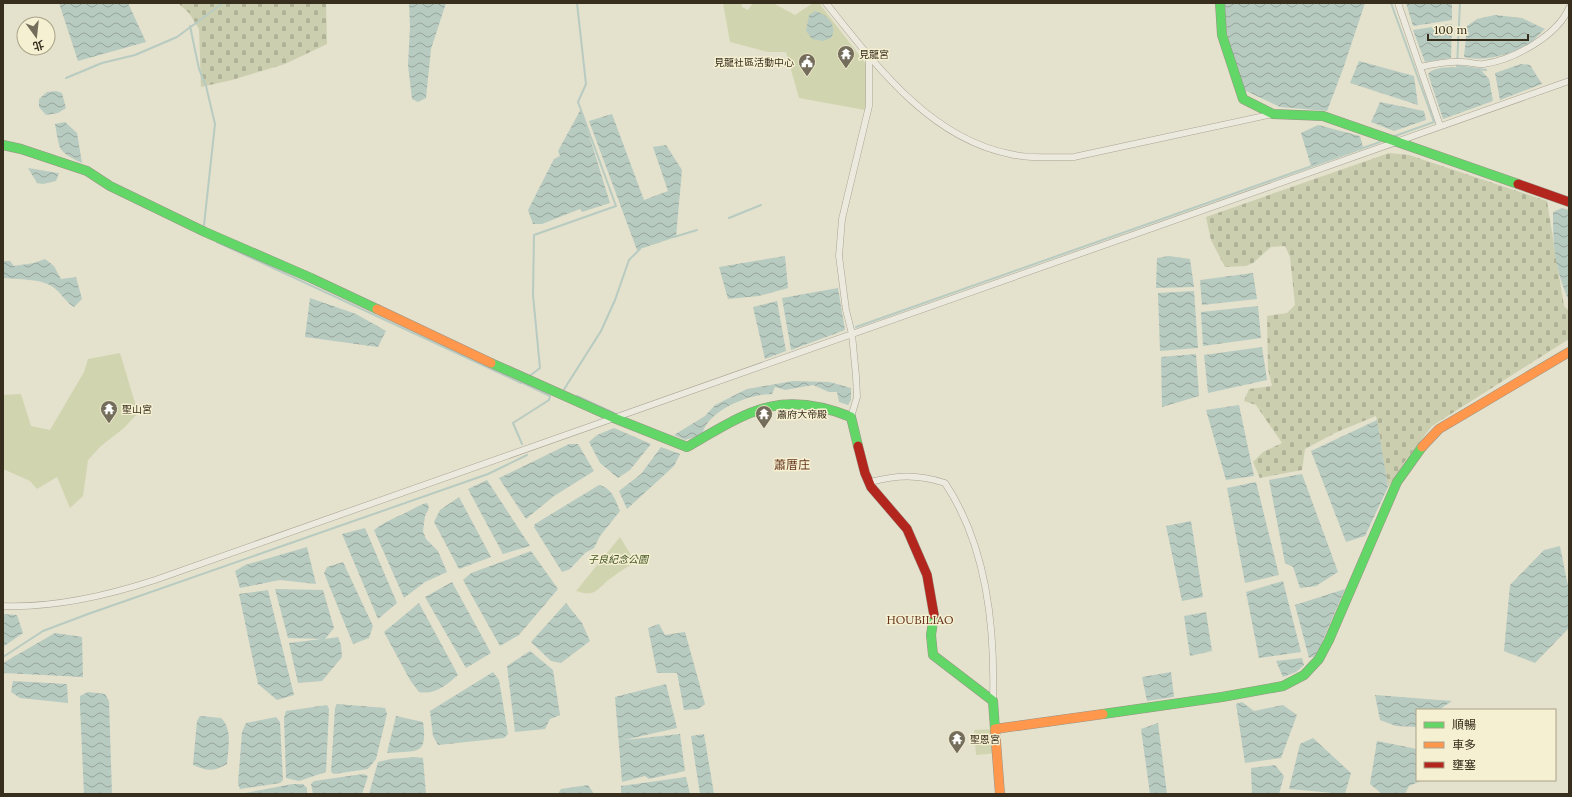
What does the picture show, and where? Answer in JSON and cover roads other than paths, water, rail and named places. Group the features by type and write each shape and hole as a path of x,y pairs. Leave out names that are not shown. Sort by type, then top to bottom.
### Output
{"street":[{"path":"826,3 869,57 908,97 952,132 981,145 1010,154 1040,158 1074,157 1273,114 1323,116 1569,202"},
{"path":"1220,3 1222,35 1243,99 1273,114"},
{"path":"1398,3 1440,126"},
{"path":"1420,67 1435,64 1463,62 1482,64 1514,55 1530,48 1545,36 1567,13 1569,8"},
{"path":"869,57 869,106 842,219 839,256 846,310 852,334 857,397 851,416 865,473 871,487 907,529 927,575 935,612 931,635 933,655 994,701"},
{"path":"3,606 49,605 119,592 1569,81"},
{"path":"3,145 21,148 87,171 110,186 205,232 311,278 462,350 614,418 688,447 741,416 791,403 813,405 836,410 851,416"},
{"path":"995,729 1222,697 1283,686 1293,682 1312,667 1329,640 1397,482 1428,439 1439,430 1569,352"},
{"path":"870,482 892,476 910,476 945,483 968,526 984,582 990,610 994,666 995,729 1000,794"}],"water":[{"path":"59,3 128,3 146,42 78,61"},
{"path":"409,3 446,3 431,49 426,98 418,102 412,99 408,65 410,27"},
{"path":"1223,3 1365,3 1327,111 1280,107 1244,90 1229,46"},
{"path":"1406,3 1452,3 1452,20 1413,26"},
{"path":"815,11 824,15 830,21 833,29 831,38 823,41 812,39 806,31 809,15"},
{"path":"1495,15 1522,18 1545,29 1529,44 1512,52 1496,57 1480,59 1464,57 1467,26 1477,19"},
{"path":"1452,24 1451,58 1425,62 1413,30"},
{"path":"1359,61 1414,76 1418,105 1350,83"},
{"path":"1521,64 1530,65 1542,84 1500,100 1495,73"},
{"path":"1465,67 1480,69 1489,79 1493,101 1443,119 1428,74 1435,69 1440,68"},
{"path":"56,91 62,93 66,108 58,113 46,115 39,107 39,99 47,92"},
{"path":"1380,102 1424,111 1426,120 1394,131 1371,122"},
{"path":"581,109 610,203 582,212 580,209 542,224 533,224 528,210 554,159 560,156 558,151"},
{"path":"612,114 644,200 668,191 653,147 666,145 682,170 676,237 637,250 589,121"},
{"path":"65,122 77,133 82,163 64,153 59,145 55,124"},
{"path":"1318,125 1360,136 1363,147 1311,166 1301,133"},
{"path":"28,168 59,173 56,181 43,184 37,183"},
{"path":"1562,208 1569,210 1569,301 1564,290 1558,268 1554,236 1553,212"},
{"path":"785,256 788,288 759,296 728,299 719,267"},
{"path":"1169,256 1190,259 1194,287 1156,288 1157,258"},
{"path":"45,259 54,266 61,279 76,277 82,299 74,307 68,303 56,289 48,284 35,281 3,278 3,261 10,261 14,266 34,263"},
{"path":"1253,273 1257,299 1202,305 1200,280"},
{"path":"838,288 845,330 791,350 782,298"},
{"path":"1194,291 1198,348 1160,351 1158,293"},
{"path":"310,298 356,314 386,331 378,347 305,337"},
{"path":"777,301 786,351 765,359 753,307"},
{"path":"1258,306 1261,338 1203,346 1201,312"},
{"path":"1262,347 1267,380 1208,393 1204,355"},
{"path":"1196,354 1199,396 1162,407 1161,357"},
{"path":"793,381 829,382 851,388 851,400 848,405 839,402 837,392 829,392 813,385 785,390 775,387 772,394 752,397 720,411 705,426 702,435 685,440 674,435 705,416 715,405 747,389"},
{"path":"1239,405 1254,476 1226,480 1206,410"},
{"path":"1377,420 1388,487 1365,536 1346,542 1311,451"},
{"path":"614,428 651,444 630,470 618,478 600,463 589,442 597,435"},
{"path":"569,444 578,444 594,471 554,496 526,519 499,478"},
{"path":"661,447 680,454 674,466 627,509 619,491 641,474"},
{"path":"1302,474 1338,572 1316,586 1300,588 1293,567 1285,563 1269,480"},
{"path":"487,480 530,546 503,554 468,489"},
{"path":"1256,482 1279,575 1245,583 1227,488"},
{"path":"599,485 610,491 615,498 620,511 600,536 594,548 585,553 570,569 562,572 534,527 535,524"},
{"path":"459,497 491,557 459,569 434,522 440,510"},
{"path":"427,503 429,508 425,516 423,531 426,539 438,551 447,572 425,582 404,598 374,530 388,521"},
{"path":"1191,521 1203,597 1182,601 1166,526"},
{"path":"365,528 397,603 378,619 342,534"},
{"path":"1560,546 1569,591 1569,628 1535,663 1504,651 1510,585 1544,550"},
{"path":"307,547 316,584 280,580 240,588 235,571 245,565"},
{"path":"531,551 558,589 519,635 500,646 463,580 471,573"},
{"path":"343,562 373,626 369,638 353,644 324,573 327,567"},
{"path":"1283,581 1301,652 1259,658 1246,592"},
{"path":"452,582 491,653 466,668 425,597"},
{"path":"275,589 323,590 334,628 325,639 338,637 341,645 342,657 322,681 298,683 289,643 321,639 288,638"},
{"path":"1345,589 1316,656 1309,658 1295,605"},
{"path":"268,590 294,695 277,700 258,684 239,594"},
{"path":"419,603 458,675 436,691 425,693 419,692 410,680 384,632"},
{"path":"566,603 582,623 590,641 561,663 551,661 531,642"},
{"path":"1206,612 1212,651 1190,656 1184,616"},
{"path":"3,614 17,615 23,633 3,647"},
{"path":"659,624 665,635 685,632 705,704 698,709 684,710 677,673 657,673 648,628"},
{"path":"55,633 82,637 83,677 3,673 3,663"},
{"path":"530,651 553,670 560,715 550,719 545,729 515,732 507,666"},
{"path":"1302,658 1304,665 1296,672 1283,677 1276,661"},
{"path":"493,672 499,680 508,734 504,738 438,745 433,736 430,711"},
{"path":"1171,672 1174,697 1147,701 1142,677"},
{"path":"13,681 67,684 68,703 20,698 11,692"},
{"path":"666,684 677,728 624,740 680,734 685,771 649,779 645,776 622,782 615,697"},
{"path":"88,692 105,694 109,701 112,794 84,794 80,696"},
{"path":"1375,695 1452,701 1440,709 1416,709 1416,727 1396,726 1380,720"},
{"path":"1242,702 1254,711 1283,705 1297,715 1281,758 1245,763 1236,704"},
{"path":"337,704 385,708 387,714 376,759 368,769 334,774 331,772 335,708"},
{"path":"327,705 329,709 326,772 299,781 286,778 284,718 286,711"},
{"path":"200,716 221,718 225,723 229,740 227,764 210,770 193,765 197,721"},
{"path":"396,716 423,722 424,741 418,750 387,753"},
{"path":"276,717 280,722 283,780 280,783 240,789 238,784 242,732 246,723"},
{"path":"1158,723 1167,794 1150,794 1141,729"},
{"path":"704,734 714,794 700,794 691,736"},
{"path":"1313,738 1351,773 1345,794 1289,789 1300,744"},
{"path":"1377,741 1416,749 1416,781 1421,781 1409,786 1405,794 1382,794 1370,784"},
{"path":"415,757 423,758 426,794 369,794 378,762 391,759"},
{"path":"1275,765 1284,776 1279,794 1252,794 1251,768"},
{"path":"363,774 368,776 362,794 313,794 311,784 314,781"},
{"path":"686,777 690,794 621,794 621,786"},
{"path":"293,784 303,784 307,788 307,794 240,794"},
{"path":"588,785 594,794 558,794 561,789"}],"waterway":[{"path":"66,78 102,63 135,55 177,37 223,3"},
{"path":"531,375 540,368 533,295 534,235 616,206 578,102 586,84 577,3"},
{"path":"1391,3 1434,122 1395,136"},
{"path":"1460,3 1457,66 1486,70"},
{"path":"190,26 199,69 206,86 215,124 204,225"},
{"path":"856,327 1380,142"},
{"path":"729,218 761,205"},
{"path":"674,237 697,230"},
{"path":"217,242 521,383"},
{"path":"563,391 601,331 615,300 629,260 640,249"},
{"path":"521,382 550,396 549,400 513,423 522,444"},
{"path":"577,396 614,413"},
{"path":"3,657 43,631 488,474 527,455"}],"place":[{"name":"見龍宮","path":"846,69"},
{"name":"見龍社區活動中心","path":"807,77"},
{"name":"聖山宮","path":"109,424"},
{"name":"蕭府大帝殿","path":"764,429"},
{"name":"聖恩宮","path":"957,754"}],"district":[{"name":"蕭厝庄","path":"792,465"},
{"name":"HOUBILIAO","path":"920,620"}],"park label":[{"name":"子良紀念公園","path":"618,559"}]}
